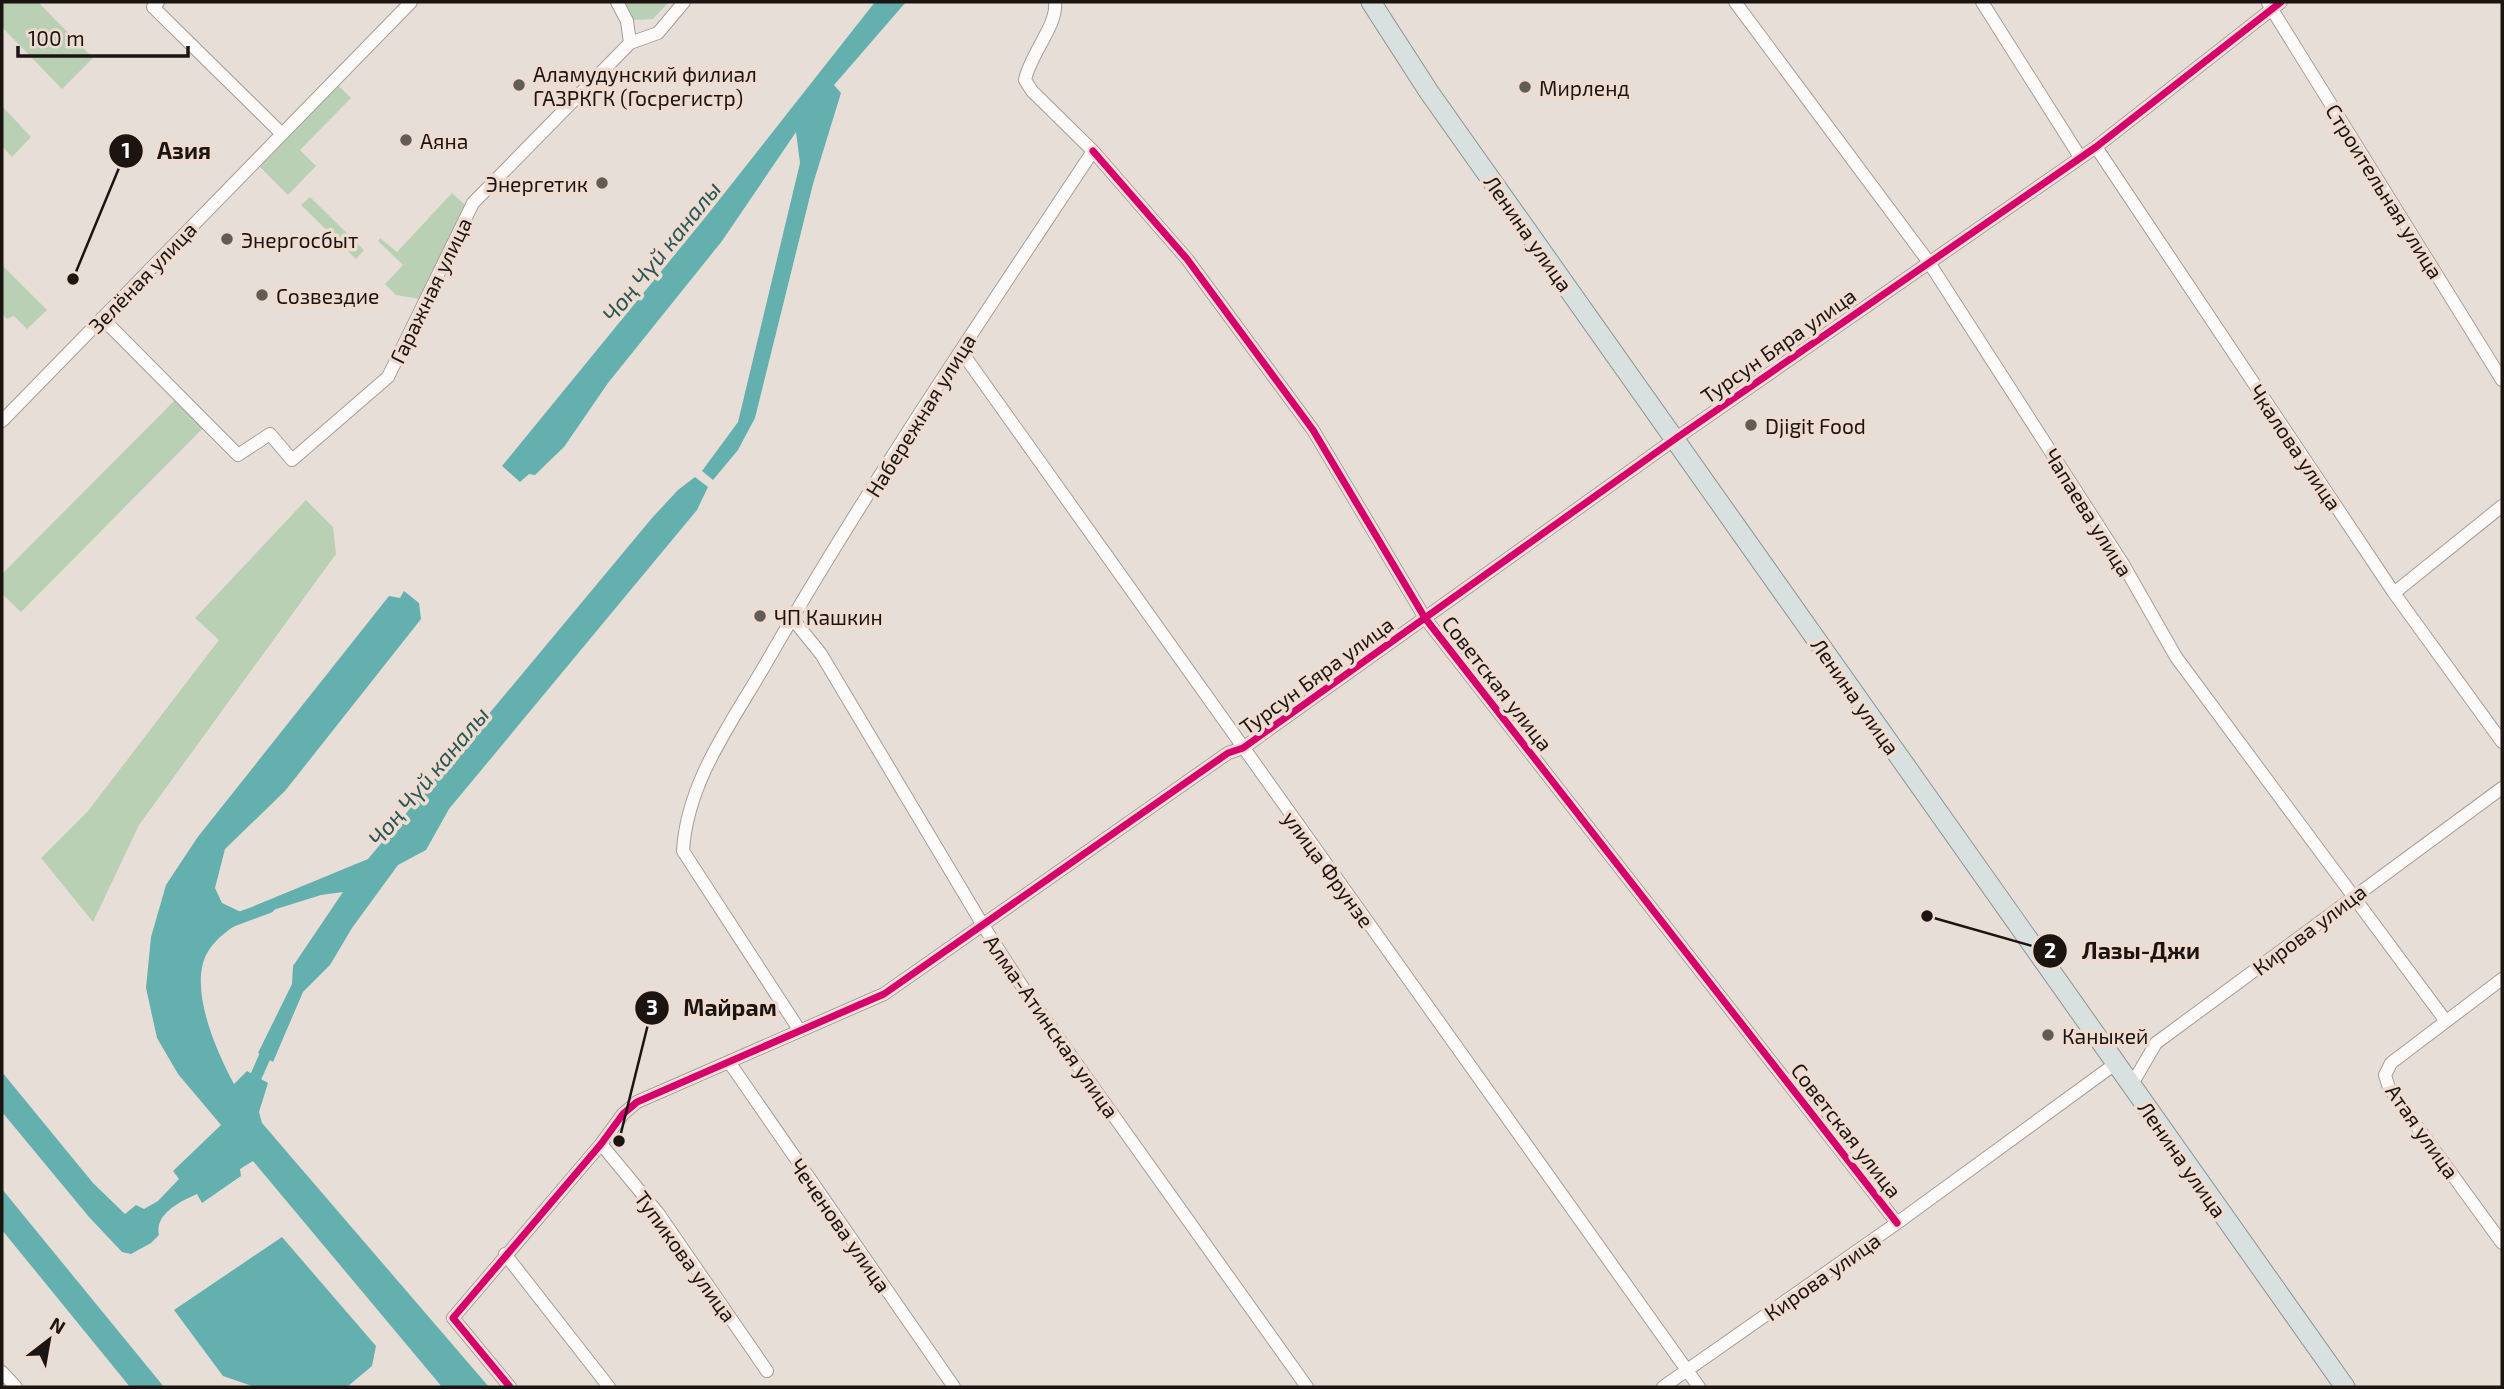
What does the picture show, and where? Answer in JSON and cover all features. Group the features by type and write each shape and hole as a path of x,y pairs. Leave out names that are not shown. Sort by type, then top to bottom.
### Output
{"main road":[{"name":"Ленина улица","path":"1371,2 1429,92 2345,1387"}],"street":[{"name":"Зелёная улица","path":"2,421 411,2"},
{"path":"617,2 627,21 630,43 645,40 658,33 684,2"},
{"path":"1055,2 1056,13 1029,61 1025,80 1031,91 1093,151"},
{"name":"Чапаева улица","path":"1735,2 1928,261 2123,564 2176,657 2445,1020"},
{"path":"1982,2 2080,157"},
{"path":"156,4 282,134"},
{"name":"Турсун Бяра улица","path":"510,1387 453,1318 601,1144 623,1114 637,1102 884,994 984,927 1228,753 1243,748 1928,261 2096,148 2273,4"},
{"name":"Строительная улица","path":"2273,4 2502,380"},
{"name":"Гаражная улица","path":"102,318 238,455 270,434 292,460 388,377 473,203 630,43"},
{"name":"Чкалова улица","path":"2096,148 2394,593 2502,741"},
{"name":"Набережная улица","path":"800,1031 683,851 684,825 695,789 792,618 961,351 1093,151"},
{"name":"Советская улица","path":"1093,151 1187,259 1313,430 1425,618 1897,1223"},
{"name":"улица Фрунзе","path":"961,351 1699,1387"},
{"path":"2394,593 2502,506"},
{"name":"Алма-Атинская улица","path":"792,618 821,654 984,927 1030,997 1307,1387"},
{"name":"Кирова улица","path":"2131,1086 2156,1043 2502,788"},
{"name":"Атая улица","path":"2502,979 2391,1063 2385,1075 2389,1088 2502,1243"},
{"name":"Чеченова улица","path":"729,1062 954,1387"},
{"name":"Кирова улица","path":"1663,1387 1897,1223 2115,1064"},
{"name":"Тупикова улица","path":"601,1144 659,1213 767,1371"},
{"path":"505,1254 609,1387"},
{"path":"2,1372 16,1387"}],"green space":[{"path":"2,2 38,2 93,58 62,89 2,27"},
{"path":"623,2 669,2 653,19 633,20"},
{"path":"337,84 351,98 300,150 316,166 288,195 258,165"},
{"path":"2,106 31,137 12,157 2,146"},
{"path":"452,193 466,206 420,299 396,295 385,284 403,265 378,241 380,238 397,252"},
{"path":"310,197 364,250 356,259 301,205"},
{"path":"2,265 47,310 27,329 14,316 7,319 2,314"},
{"path":"177,398 205,426 21,612 2,594 2,574"},
{"path":"306,500 333,527 336,554 139,825 93,922 41,858 88,811 219,640 195,618"}],"water":[{"path":"875,2 906,2 834,85 841,93 813,184 755,418 738,450 713,480 702,471 738,422 800,163 796,132 722,241 608,383 564,447 535,475 529,474 520,482 502,466 708,214"},
{"path":"695,477 708,487 697,510 449,809 426,850 398,865 352,928 330,965 303,992 273,1062 258,1053 292,984 293,966 343,892 321,895 257,915 254,906 368,859 652,518 678,490"},
{"path":"404,591 419,603 421,619 285,791 225,849 215,888 222,903 243,913 246,918 221,936 209,950 203,964 202,999 213,1037 234,1084 247,1071 268,1083 259,1112 262,1123 489,1387 442,1387 253,1161 240,1169 241,1176 202,1203 197,1194 170,1209 161,1221 159,1235 151,1243 131,1254 122,1252 89,1217 2,1112 2,1072 93,1183 125,1214 136,1205 144,1209 158,1201 179,1179 173,1171 221,1125 178,1074 157,1038 146,988 151,937 166,885 197,838 389,596 400,598"},
{"path":"2,1189 164,1387 130,1387 2,1230"},
{"path":"282,1237 376,1346 372,1366 347,1387 255,1387 223,1376 174,1310"}],"waterway":[{"path":"231,921 269,907"},
{"name":"Чоң Чүй каналы","path":"249,1092 270,1045"}],"cycle path":[{"path":"510,1387 453,1318 601,1144 623,1114 637,1102 884,994 1228,753 1243,748 1675,439 2096,147 2281,2"},
{"path":"1093,151 1187,259 1313,430 1425,618 1897,1223"}],"place":[{"name":"Аламудунский филиал ГАЗРКГК (Госрегистр)","path":"519,85"},
{"name":"Мирленд","path":"1525,87"},
{"name":"Аяна","path":"406,140"},
{"name":"Энергетик","path":"602,183"},
{"name":"Энергосбыт","path":"227,239"},
{"name":"Азия","path":"73,279"},
{"name":"Созвездие","path":"262,295"},
{"name":"Djigit Food","path":"1751,425"},
{"name":"ЧП Кашкин","path":"760,616"},
{"name":"Лазы-Джи","path":"1927,916"},
{"name":"Каныкей","path":"2048,1035"},
{"name":"Майрам","path":"619,1141"}]}
